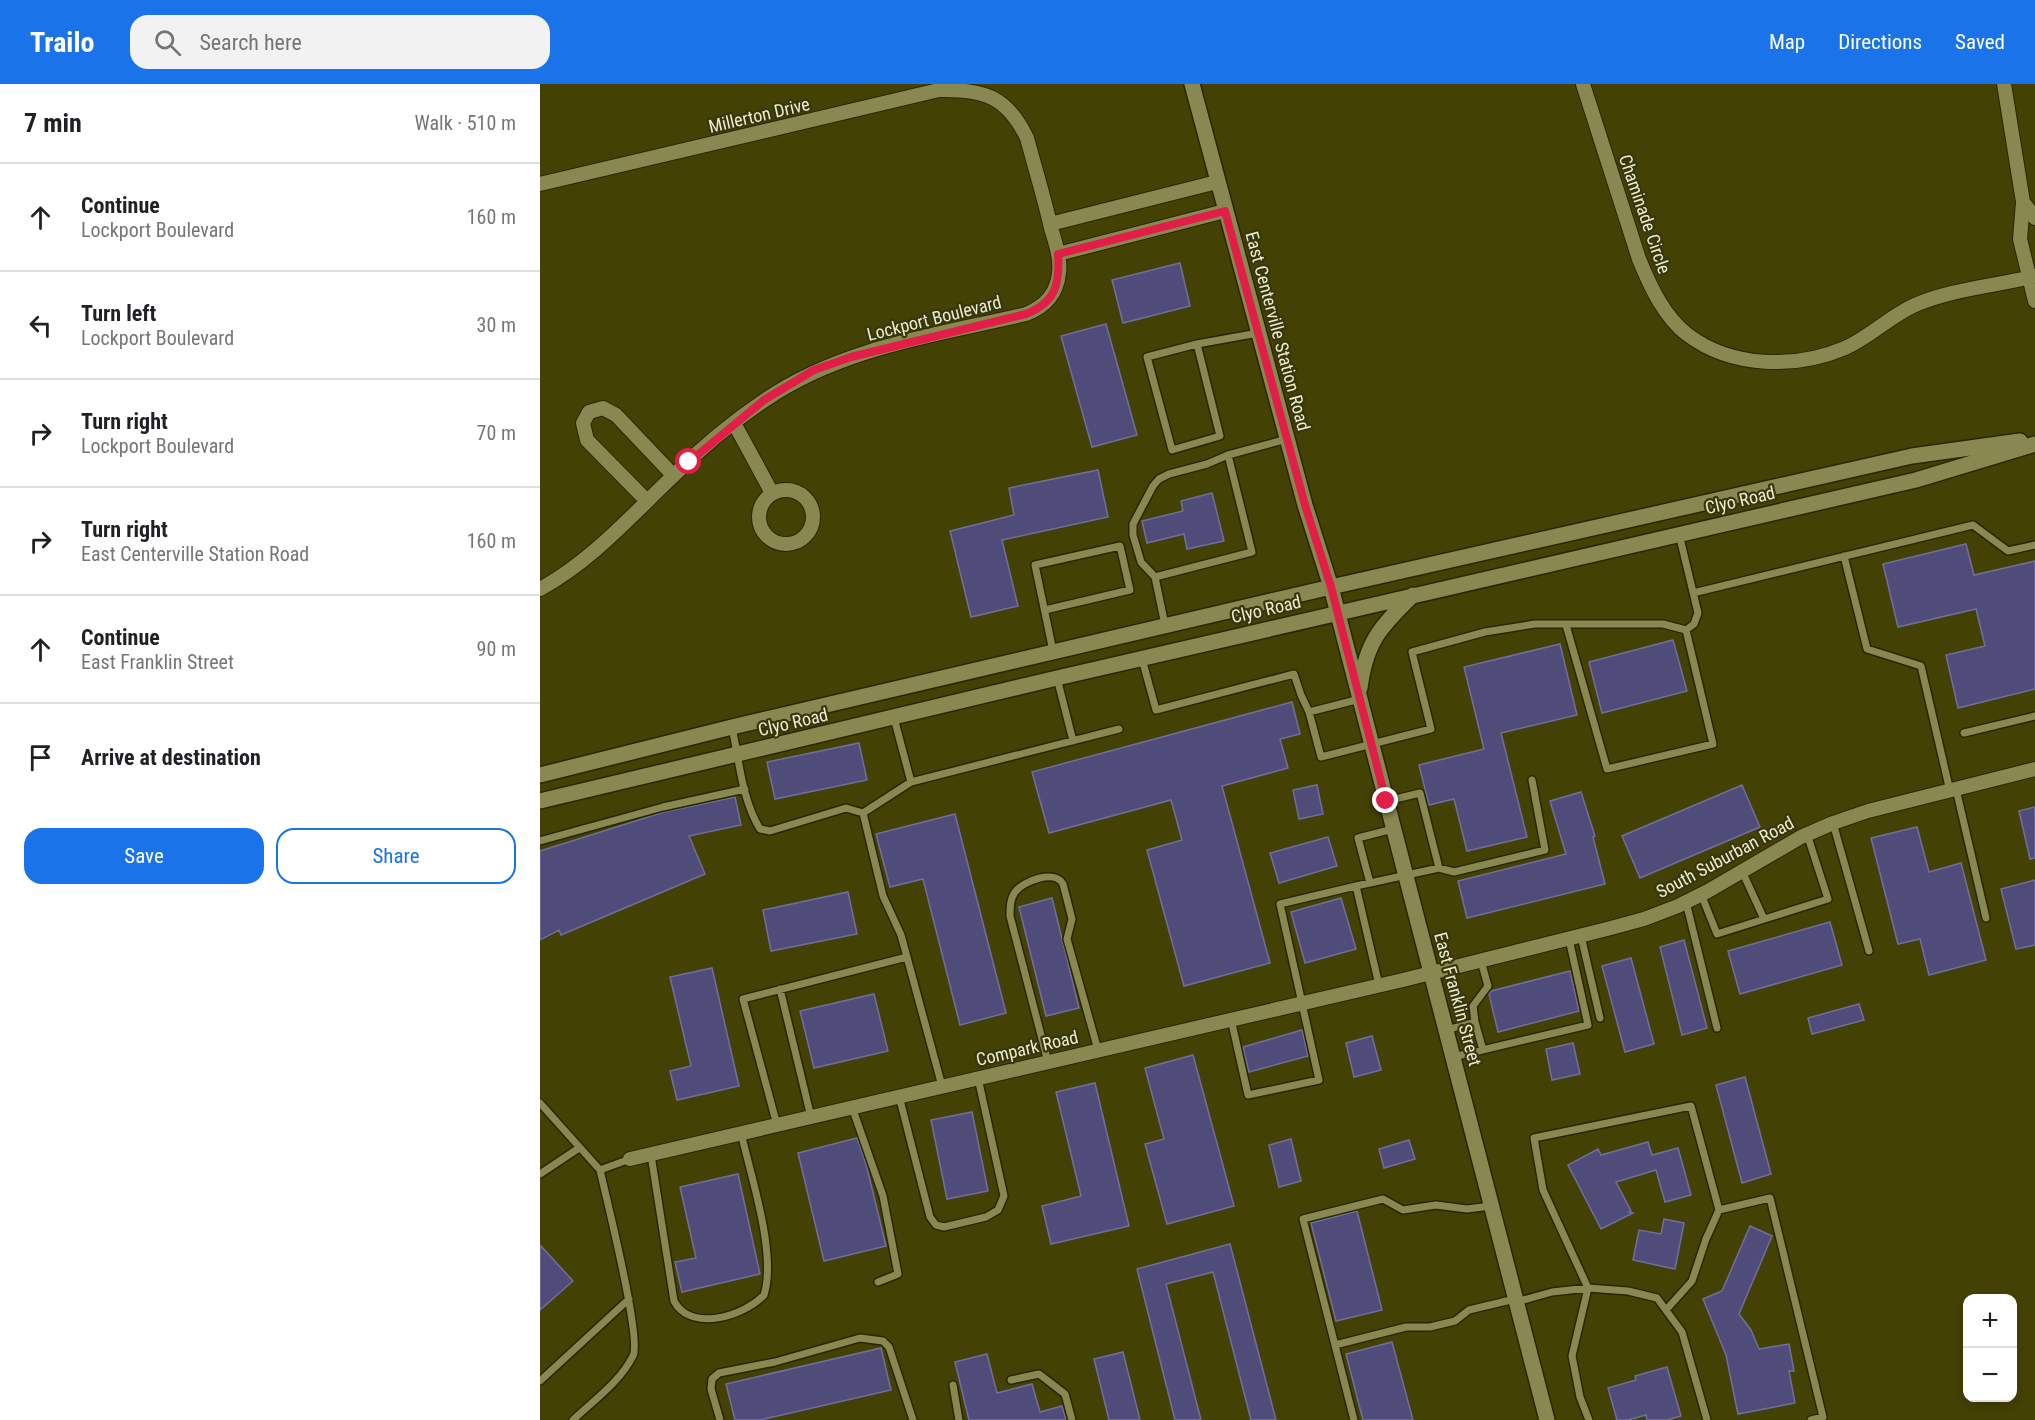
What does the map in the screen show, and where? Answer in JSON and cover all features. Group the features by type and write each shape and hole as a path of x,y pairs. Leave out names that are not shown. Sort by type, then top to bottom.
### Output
{"street":[{"name":"East Centerville Station Road","path":"1192,84 1305,505 1331,587"},
{"name":"Chaminade Circle","path":"1583,84 1648,281 1663,308 1687,334 1714,351 1745,360 1784,362 1821,357 1847,347 1913,306 1932,299 2032,277"},
{"path":"2004,84 2023,202 2020,239 2032,277 2035,301"},
{"name":"Millerton Drive","path":"540,184 939,90 966,89 995,99 1021,125 1027,138 1058,254"},
{"path":"1050,224 1217,182"},
{"path":"2023,202 2035,218"},
{"path":"1058,254 1225,211"},
{"name":"Lockport Boulevard","path":"540,589 580,563 614,534 673,475 734,423 792,382 814,370 851,357 1026,314 1041,308 1056,285 1059,273 1058,254"},
{"path":"647,501 587,440 584,423 589,412 603,408 616,415 673,475"},
{"path":"734,423 772,493"},
{"name":"Clyo Road","path":"540,775 1053,651 1912,456 2035,439"},
{"name":"Clyo Road","path":"540,801 1337,612 1916,480 2035,444"},
{"path":"790,490 806,498 813,515 812,524 802,539 785,544 776,543 763,532 759,514 761,506 772,493 790,490"},
{"name":"East Franklin Street","path":"1331,587 1547,1420"},
{"path":"1359,697 1363,665 1373,640 1385,622 1413,595"},
{"name":"South Suburban Road","path":"1431,973 1644,919 1686,902 1807,834 1833,823 1868,811 2035,769"},
{"name":"Compark Road","path":"630,1160 1431,973"}],"lane":[{"path":"1197,344 1220,436 1172,450 1147,357 1197,344 1258,333"},
{"path":"1165,625 1155,577 1141,562 1133,535 1133,524 1153,486 1159,479 1169,474 1287,439"},
{"path":"1155,577 1252,552 1228,455"},
{"path":"1693,593 1972,525 2008,551 2035,545"},
{"path":"1679,534 1698,614 1694,624 1686,630"},
{"path":"1045,610 1130,590 1120,546 1035,565 1053,651"},
{"path":"1844,556 1867,649 1921,666 1986,918"},
{"path":"1143,659 1156,710 1294,674 1309,712 1321,757 1431,729 1412,652 1485,632 1534,624 1663,624 1686,630"},
{"path":"1566,625 1607,769 1713,744 1686,630"},
{"path":"1057,678 1072,741"},
{"path":"1309,712 1359,697"},
{"path":"1964,733 2035,716"},
{"path":"894,718 911,782"},
{"path":"732,727 754,820 760,829 770,831 846,808 863,813 911,782 1119,729"},
{"path":"1231,1019 1248,1095 1319,1080 1280,904 1439,868 1454,872 1545,850 1532,780"},
{"path":"540,841 663,807 745,789"},
{"path":"1386,801 1420,793 1439,868"},
{"path":"863,813 883,896 901,935 942,1086"},
{"path":"1833,823 1869,951"},
{"path":"1370,883 1358,838 1393,829"},
{"path":"1701,894 1717,934 1828,899 1807,834"},
{"path":"1742,871 1764,920"},
{"path":"1048,1062 1010,916 1010,904 1015,892 1027,883 1045,878 1055,877 1063,884 1072,920 1067,939 1098,1050"},
{"path":"1356,886 1379,985"},
{"path":"1686,902 1717,1028"},
{"path":"1575,937 1600,1018"},
{"path":"1453,1057 1588,1024 1575,937"},
{"path":"777,1125 743,999 907,957"},
{"path":"1480,961 1488,986 1473,1006 1483,1050"},
{"path":"780,989 811,1117"},
{"path":"1446,1030 1475,1022"},
{"path":"899,1096 930,1217 936,1225 944,1227 986,1217 998,1210 1004,1196 978,1078"},
{"path":"540,1102 600,1170 629,1299 635,1353 622,1374 573,1420"},
{"path":"1589,1420 1580,1397 1572,1356 1587,1288 1543,1190 1534,1138 1691,1106 1719,1210 1706,1239 1692,1281 1666,1310"},
{"path":"852,1107 884,1196 898,1274 878,1282"},
{"path":"651,1155 674,1301 678,1309 694,1316 713,1319 729,1316 745,1310 764,1295 768,1276 766,1246 741,1133"},
{"path":"540,1174 579,1148"},
{"path":"600,1170 630,1160"},
{"path":"1719,1210 1770,1197 1823,1417 1811,1420"},
{"path":"1354,1420 1303,1219 1383,1199 1403,1210 1436,1205 1467,1209 1491,1206"},
{"path":"1335,1345 1406,1327 1430,1327 1455,1321 1469,1310 1552,1292 1587,1288 1628,1291 1657,1298 1682,1332 1707,1420"},
{"path":"540,1381 629,1299"},
{"path":"720,1420 711,1389 712,1378 719,1374 775,1362 860,1338 883,1341 889,1347 913,1420"},
{"path":"1011,1380 1040,1374 1065,1394 1072,1420"},
{"path":"953,1385 959,1420"}],"building":[{"path":"1180,263 1190,306 1123,323 1112,280"},
{"path":"1106,324 1137,435 1092,447 1061,336"},
{"path":"1098,470 1108,517 1002,540 1018,606 971,617 950,531 1014,515 1009,488"},
{"path":"1212,493 1224,541 1187,549 1184,534 1147,543 1142,521 1183,511 1181,501"},
{"path":"1966,544 1974,575 2035,561 2035,689 1958,708 1946,655 1985,646 1976,609 1898,627 1883,564"},
{"path":"1673,640 1687,691 1602,713 1589,662"},
{"path":"1560,644 1577,715 1501,733 1527,837 1467,851 1454,799 1429,805 1419,765 1484,749 1464,667"},
{"path":"1292,702 1300,734 1280,739 1288,768 1222,786 1270,963 1184,986 1147,850 1182,840 1171,800 1049,833 1032,772"},
{"path":"859,743 867,780 775,799 767,762"},
{"path":"1317,785 1323,814 1299,819 1293,790"},
{"path":"1742,785 1760,827 1640,878 1622,836"},
{"path":"1581,792 1595,836 1593,837 1605,884 1467,918 1458,881 1566,854 1550,801"},
{"path":"735,797 741,825 689,836 705,874 561,935 559,930 540,940 540,851 664,812"},
{"path":"2035,807 2035,858 2030,859 2019,811"},
{"path":"955,814 1006,1013 960,1025 923,879 890,887 876,834"},
{"path":"1917,827 1929,872 1961,863 1986,960 1929,975 1920,939 1898,944 1871,838"},
{"path":"1328,837 1337,866 1279,883 1270,853"},
{"path":"2035,880 2035,945 2016,949 2001,889"},
{"path":"848,892 857,934 771,951 763,910"},
{"path":"1052,898 1079,1008 1046,1016 1019,907"},
{"path":"1341,898 1356,949 1305,963 1291,912"},
{"path":"1830,922 1842,965 1740,994 1728,951"},
{"path":"1684,940 1707,1028 1682,1035 1660,947"},
{"path":"1631,958 1654,1044 1625,1052 1602,966"},
{"path":"712,968 739,1086 677,1100 670,1071 691,1066 670,977"},
{"path":"1570,971 1579,1011 1498,1032 1489,994 1491,991"},
{"path":"874,994 888,1051 814,1068 800,1011"},
{"path":"1859,1004 1864,1020 1812,1034 1808,1018"},
{"path":"1302,1030 1308,1056 1249,1072 1243,1047"},
{"path":"1372,1036 1381,1070 1354,1077 1346,1043"},
{"path":"1573,1043 1580,1074 1552,1080 1546,1049"},
{"path":"1193,1055 1234,1206 1167,1224 1145,1144 1164,1139 1145,1068"},
{"path":"1745,1077 1771,1174 1742,1183 1716,1085"},
{"path":"1095,1083 1129,1226 1051,1244 1042,1206 1081,1196 1056,1092"},
{"path":"972,1112 988,1191 947,1199 931,1120"},
{"path":"857,1138 866,1164 886,1246 824,1261 798,1153"},
{"path":"1291,1139 1301,1181 1279,1187 1269,1145"},
{"path":"1409,1140 1415,1159 1384,1168 1379,1149"},
{"path":"1648,1142 1652,1155 1678,1148 1691,1195 1665,1202 1656,1170 1616,1182 1631,1211 1629,1212 1633,1213 1601,1229 1568,1165 1598,1149 1601,1155"},
{"path":"738,1174 760,1274 682,1292 675,1262 696,1258 680,1187"},
{"path":"1357,1211 1382,1310 1336,1321 1311,1223"},
{"path":"1664,1219 1684,1223 1675,1269 1633,1260 1639,1230 1661,1234"},
{"path":"1750,1226 1772,1236 1739,1314 1751,1330 1759,1349 1789,1344 1794,1371 1789,1371 1795,1403 1738,1414 1726,1355 1703,1299 1722,1291"},
{"path":"1230,1244 1276,1420 1251,1420 1213,1272 1166,1284 1201,1420 1175,1420 1137,1269"},
{"path":"540,1245 573,1281 540,1310"},
{"path":"1392,1342 1413,1420 1363,1420 1346,1354"},
{"path":"881,1348 891,1390 760,1420 735,1420 726,1384"},
{"path":"1123,1352 1140,1420 1109,1420 1094,1359"},
{"path":"987,1354 997,1393 1032,1384 1040,1412 1062,1406 1066,1420 969,1420 955,1362"},
{"path":"1667,1367 1681,1416 1667,1420 1647,1420 1646,1415 1628,1420 1617,1420 1608,1388 1636,1380 1635,1376"}],"route":[{"path":"689,462 764,400 814,370 851,357 1026,314 1041,308 1056,285 1059,273 1058,254 1225,211 1305,505 1331,587 1386,801"}]}
